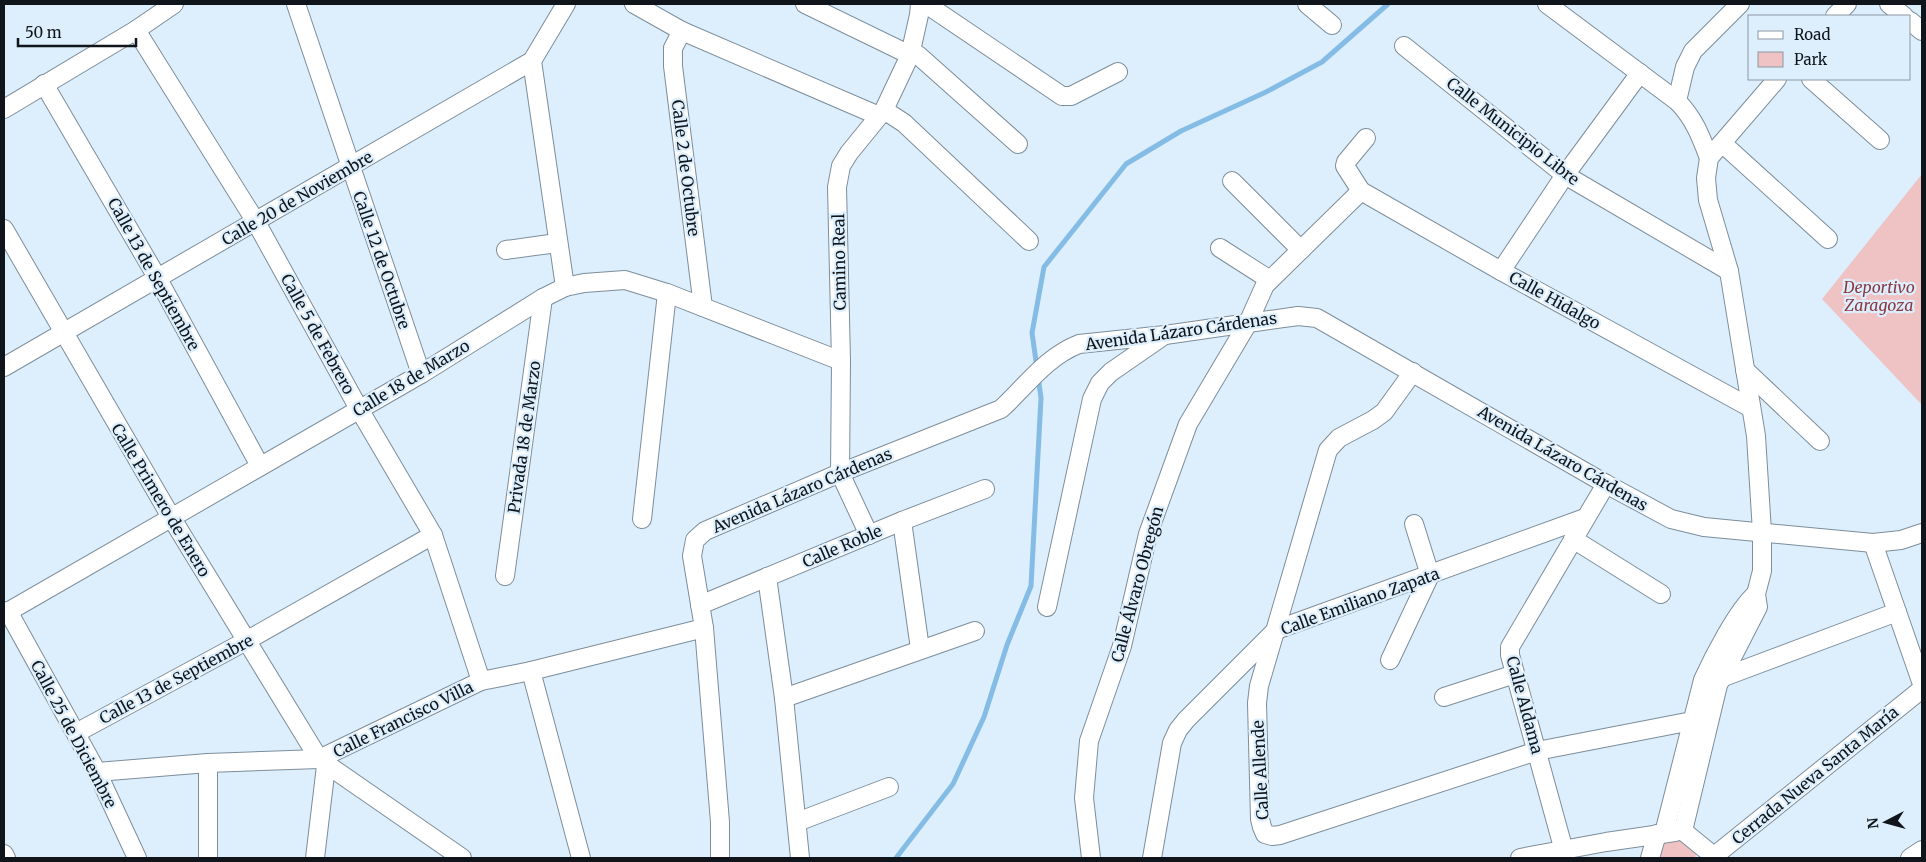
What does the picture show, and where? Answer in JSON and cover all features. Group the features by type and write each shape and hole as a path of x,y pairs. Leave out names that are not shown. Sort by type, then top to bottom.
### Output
{"street":[{"path":"4,109 136,30 174,4"},
{"name":"Calle 12 de Octubre","path":"298,4 420,374"},
{"name":"Calle 20 de Noviembre","path":"4,367 532,61 566,4"},
{"path":"634,4 682,31 904,123 1029,241"},
{"path":"805,4 910,55 918,55 1018,144"},
{"name":"Camino Real","path":"869,535 840,473 841,361 837,187 841,166 881,113 910,55 920,4"},
{"path":"926,4 1062,96 1071,96 1118,72"},
{"path":"1307,4 1332,25"},
{"path":"1547,4 1677,101 1688,111 1696,124 1709,158 1706,178 1708,200 1729,272 1756,436 1762,532 1762,571 1756,594 1758,607 1714,675 1692,721 1661,834 1650,858"},
{"path":"1677,101 1685,67 1693,52 1740,4"},
{"path":"1836,15 1847,4"},
{"path":"1889,4 1903,15"},
{"path":"1911,22 1922,31"},
{"name":"Calle 5 de Febrero","path":"136,30 256,222 360,409 433,535 481,681"},
{"name":"Calle 2 de Octubre","path":"682,31 673,48 673,66 703,307"},
{"name":"Calle Municipio Libre","path":"1404,46 1565,175 1729,272"},
{"path":"532,61 564,287"},
{"path":"1501,271 1565,175 1640,73"},
{"path":"1709,158 1776,80"},
{"path":"1812,80 1880,140"},
{"name":"Calle 13 de Septiembre","path":"44,84 158,279 260,466"},
{"path":"1361,190 1345,166 1346,162 1366,138"},
{"path":"1722,143 1828,239"},
{"path":"1232,181 1301,250"},
{"name":"Calle Álvaro Obregón","path":"1092,858 1084,798 1089,741 1122,646 1148,534 1188,424 1248,322 1265,285 1361,190"},
{"name":"Calle Hidalgo","path":"1361,190 1501,271 1751,408"},
{"name":"Calle Primero de Enero","path":"4,230 171,517 323,763 462,858"},
{"path":"506,250 557,243"},
{"path":"1220,248 1270,280"},
{"name":"Calle 18 de Marzo","path":"6,612 360,409 564,287 624,280 667,293 841,361"},
{"path":"642,518 667,293"},
{"name":"Privada 18 de Marzo","path":"505,576 543,298"},
{"name":"Avenida Lázaro Cárdenas","path":"720,858 720,822 704,628 692,556 695,540 705,531 840,473 1001,409 1022,390 1046,363 1079,344 1166,335 1298,316 1317,318 1606,484 1671,519 1704,527 1873,543 1901,540 1922,533"},
{"path":"1047,607 1092,399 1100,383 1111,372 1166,335"},
{"path":"1745,370 1820,441"},
{"name":"Calle Allende","path":"1413,372 1384,412 1339,438 1328,450 1259,686 1257,703 1260,819 1265,834 1272,836 1280,835 1537,751 1692,721"},
{"name":"Calle Aldama","path":"1565,854 1515,674 1510,647 1606,484"},
{"name":"Calle Roble","path":"700,605 902,521 985,489"},
{"name":"Calle Emiliano Zapata","path":"1152,858 1172,743 1178,730 1276,630 1586,518"},
{"path":"902,521 920,649"},
{"path":"1390,660 1430,575 1414,524"},
{"name":"Calle 13 de Septiembre","path":"76,733 246,641 433,535"},
{"path":"1573,539 1661,594"},
{"path":"1873,543 1922,684"},
{"path":"767,577 784,698 800,858"},
{"name":"Calle 25 de Diciembre","path":"6,612 97,772 137,858"},
{"path":"1714,675 1897,612"},
{"name":"Calle Francisco Villa","path":"97,772 208,763 323,763 481,681 531,671 704,628"},
{"path":"784,698 975,631"},
{"path":"531,671 581,858"},
{"path":"1444,697 1515,674"},
{"path":"1520,858 1565,854 1683,831 1718,685 1714,675"},
{"name":"Cerrada Nueva Santa María","path":"1683,831 1710,853 1714,855 1718,853 1922,689"},
{"path":"208,763 208,858"},
{"path":"315,858 323,763"},
{"path":"797,822 889,787"},
{"path":"1910,858 1922,850"},
{"path":"4,854 6,858"}],"green space":[{"name":"Deportivo Zaragoza","path":"1922,174 1922,405 1822,299"},
{"path":"1659,834 1699,844 1695,858 1652,858"}],"waterway":[{"path":"1037,368 1032,333 1044,267 1126,164 1181,131 1266,92 1322,62 1388,4"},
{"path":"896,858 953,784 984,717 1007,645 1031,586 1041,398 1038,376"}]}
